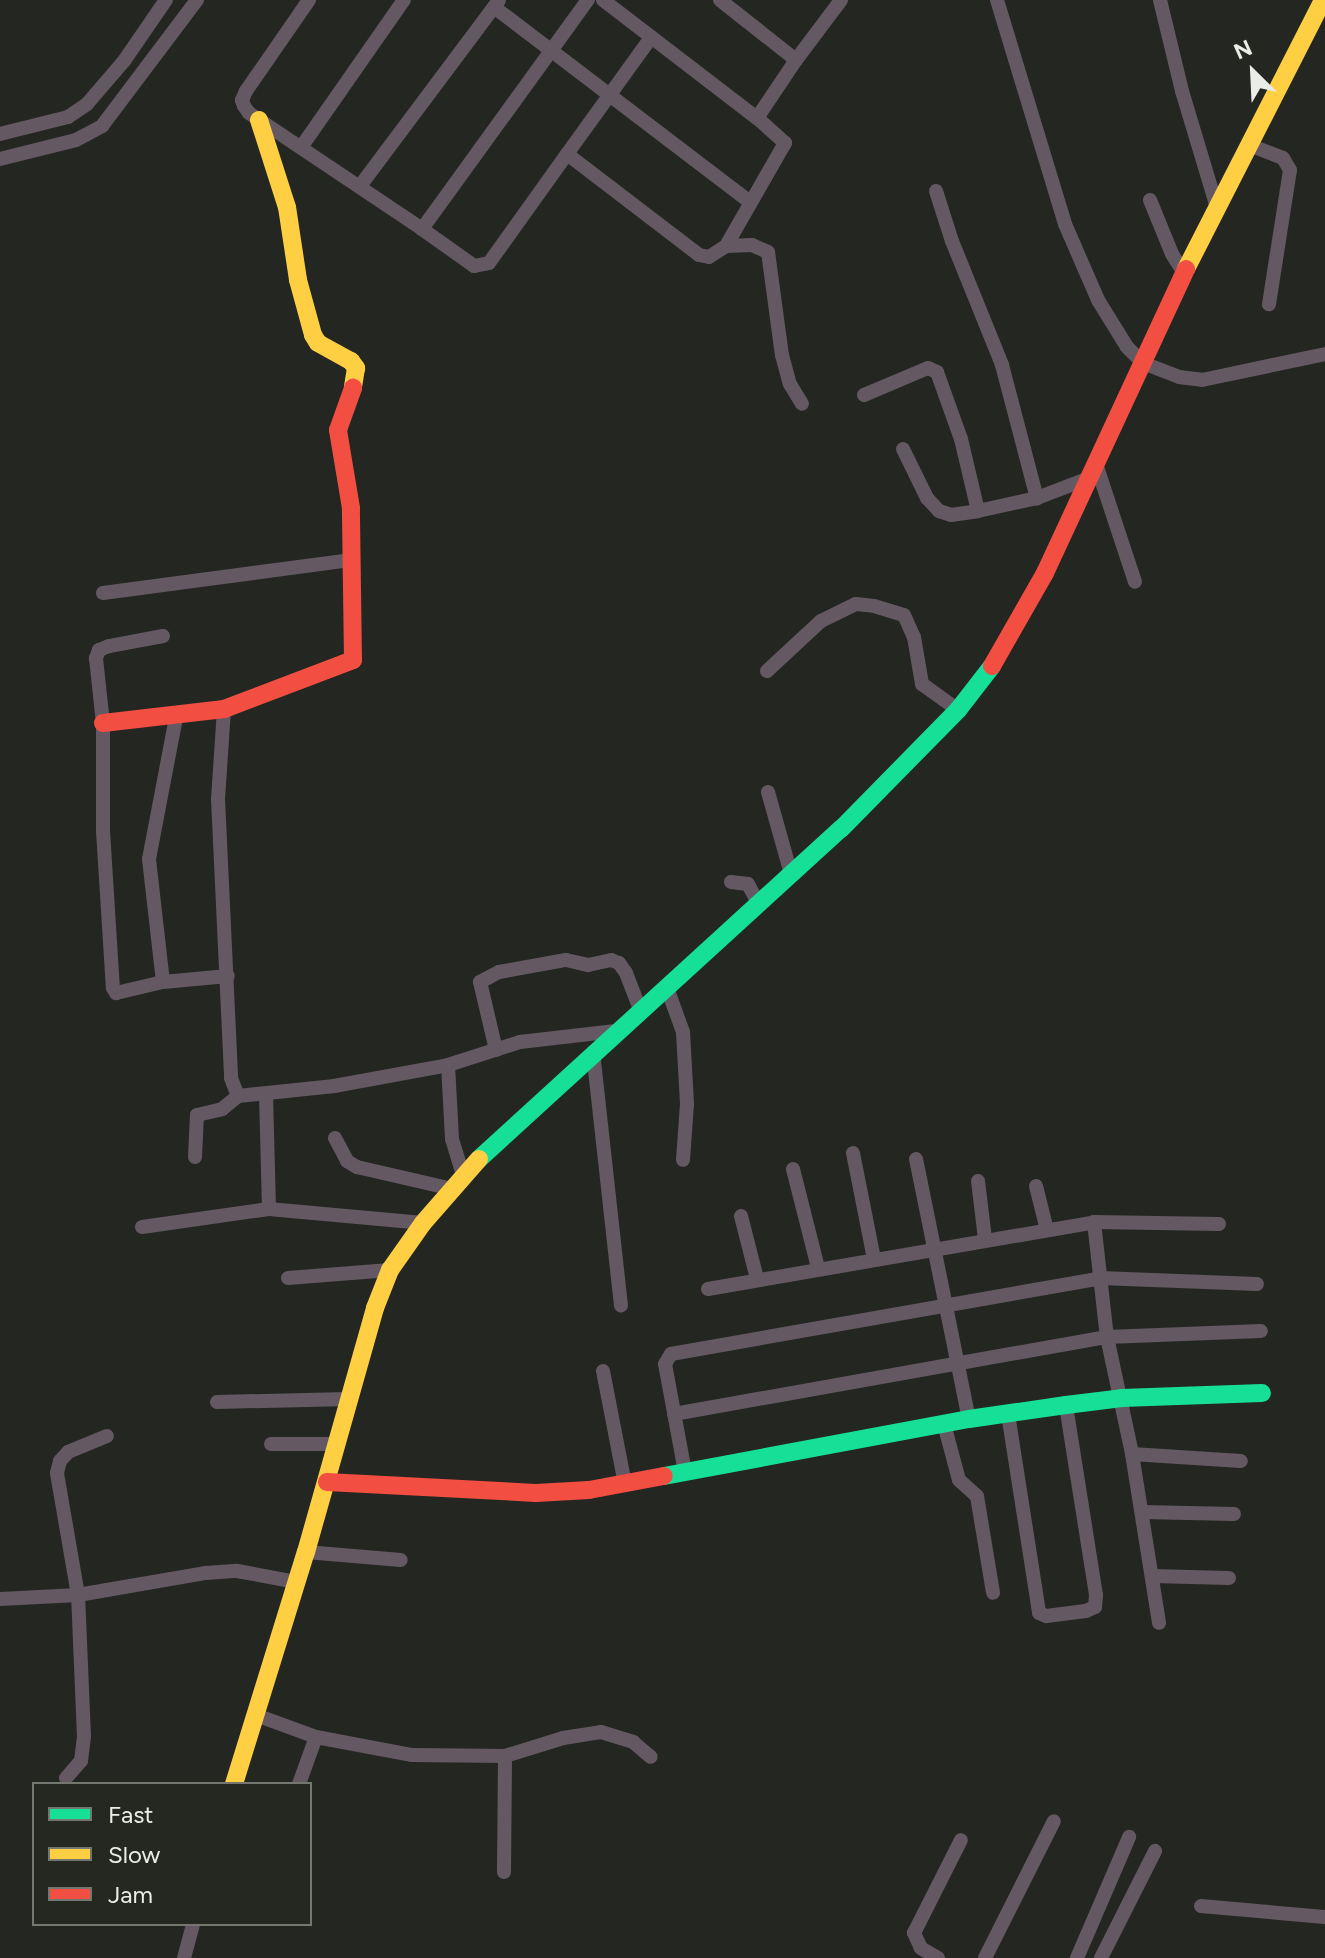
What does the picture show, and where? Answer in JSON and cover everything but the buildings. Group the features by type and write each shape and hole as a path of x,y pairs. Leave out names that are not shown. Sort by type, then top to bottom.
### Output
{"street":[{"path":"0,134 68,117 87,104 124,61 166,0"},
{"path":"0,159 76,140 102,126 197,0"},
{"path":"309,0 242,100 249,113 302,146 474,266 489,263 650,39"},
{"path":"302,146 404,0"},
{"path":"422,229 588,0"},
{"path":"567,154 699,255 709,257 726,246 749,201 785,143 603,0"},
{"path":"720,0 796,60"},
{"path":"757,118 841,0"},
{"path":"997,0 1065,224 1113,327 1143,363 1179,377 1202,380 1325,354"},
{"path":"1160,0 1182,91 1217,208"},
{"path":"235,1782 327,1482 348,1399 390,1270 423,1223 458,1182 615,1031 759,905 910,762 958,710 993,664 1024,611 1184,273 1323,0"},
{"path":"360,186 497,3 549,51 749,201"},
{"path":"103,723 176,717 224,709 353,660 351,508 338,430 356,380 356,368 351,361 318,343 313,335 298,280 287,207 259,120"},
{"path":"1249,145 1283,158 1290,170 1269,304"},
{"path":"936,191 956,253 1002,365 1037,498"},
{"path":"1150,200 1172,254 1184,273"},
{"path":"726,246 752,245 768,252 782,355 790,384 802,404"},
{"path":"864,395 928,368 937,372 961,439 978,511"},
{"path":"903,449 927,498 939,511 951,515 1037,498 1092,471"},
{"path":"1092,471 1135,582"},
{"path":"103,593 350,560"},
{"path":"767,671 821,621 856,604 874,606 904,615 914,637 922,684 958,710"},
{"path":"163,636 99,650 97,672 103,723 103,831 113,988 116,993 163,982 194,982 228,976"},
{"path":"224,709 218,799 231,1078 238,1096"},
{"path":"163,982 149,859 176,717"},
{"path":"768,792 791,874"},
{"path":"731,882 748,884 759,905"},
{"path":"496,1050 480,982 499,972 566,960 588,965 611,960 619,963 626,973 640,1010"},
{"path":"667,988 683,1032 687,1104 683,1160"},
{"path":"195,1157 197,1115 222,1109 238,1096 334,1086 448,1065 551,1036 615,1031"},
{"path":"593,1052 621,1305"},
{"path":"448,1065 458,1182"},
{"path":"266,1094 269,1209"},
{"path":"335,1138 347,1161 357,1167 458,1182"},
{"path":"853,1153 874,1259"},
{"path":"916,1159 969,1419"},
{"path":"793,1169 818,1268"},
{"path":"978,1181 985,1239"},
{"path":"1036,1186 1047,1230"},
{"path":"142,1227 269,1209 423,1223"},
{"path":"741,1216 757,1279"},
{"path":"1094,1222 1107,1337 1122,1398 1159,1623"},
{"path":"708,1289 1094,1222 1219,1224"},
{"path":"288,1278 390,1270"},
{"path":"685,1472 665,1364 671,1354 1100,1278 1257,1284"},
{"path":"674,1414 1107,1337 1261,1331"},
{"path":"603,1371 625,1484"},
{"path":"327,1482 536,1493 625,1484 969,1419 1066,1405 1122,1398 1262,1393"},
{"path":"217,1402 348,1399"},
{"path":"1008,1414 1039,1613 1046,1616 1086,1611 1095,1607 1096,1595 1066,1405"},
{"path":"944,1424 959,1480 977,1496 993,1593"},
{"path":"66,1778 81,1761 84,1750 78,1595 57,1473 60,1461 68,1452 107,1436"},
{"path":"271,1444 335,1444"},
{"path":"1132,1454 1241,1461"},
{"path":"1142,1512 1234,1514"},
{"path":"306,1552 401,1560"},
{"path":"0,1599 78,1595 206,1573 237,1571 297,1582"},
{"path":"1152,1576 1229,1578"},
{"path":"256,1715 316,1737 412,1755 505,1756 563,1738 601,1732 633,1742 651,1757"},
{"path":"300,1782 316,1737"},
{"path":"504,1872 505,1756"},
{"path":"985,1958 1054,1821"},
{"path":"1077,1958 1129,1837"},
{"path":"938,1958 921,1948 914,1933 961,1840"},
{"path":"1101,1958 1155,1851"},
{"path":"1201,1906 1325,1917"},
{"path":"184,1958 192,1926"}],"traffic: fast":[{"path":"479,1159 841,829 958,710 992,666"},
{"path":"664,1476 969,1419 1066,1405 1122,1398 1262,1393"}],"traffic: slow":[{"path":"1186,269 1323,0"},
{"path":"259,120 287,207 298,280 313,335 318,343 351,361 356,368 353,388"},
{"path":"235,1782 306,1552 375,1308 390,1270 423,1223 479,1159"}],"traffic: jam":[{"path":"992,666 1045,573 1186,269"},
{"path":"103,723 224,709 353,660 351,508 338,430 353,388"},
{"path":"327,1482 536,1493 589,1490 664,1476"}]}
